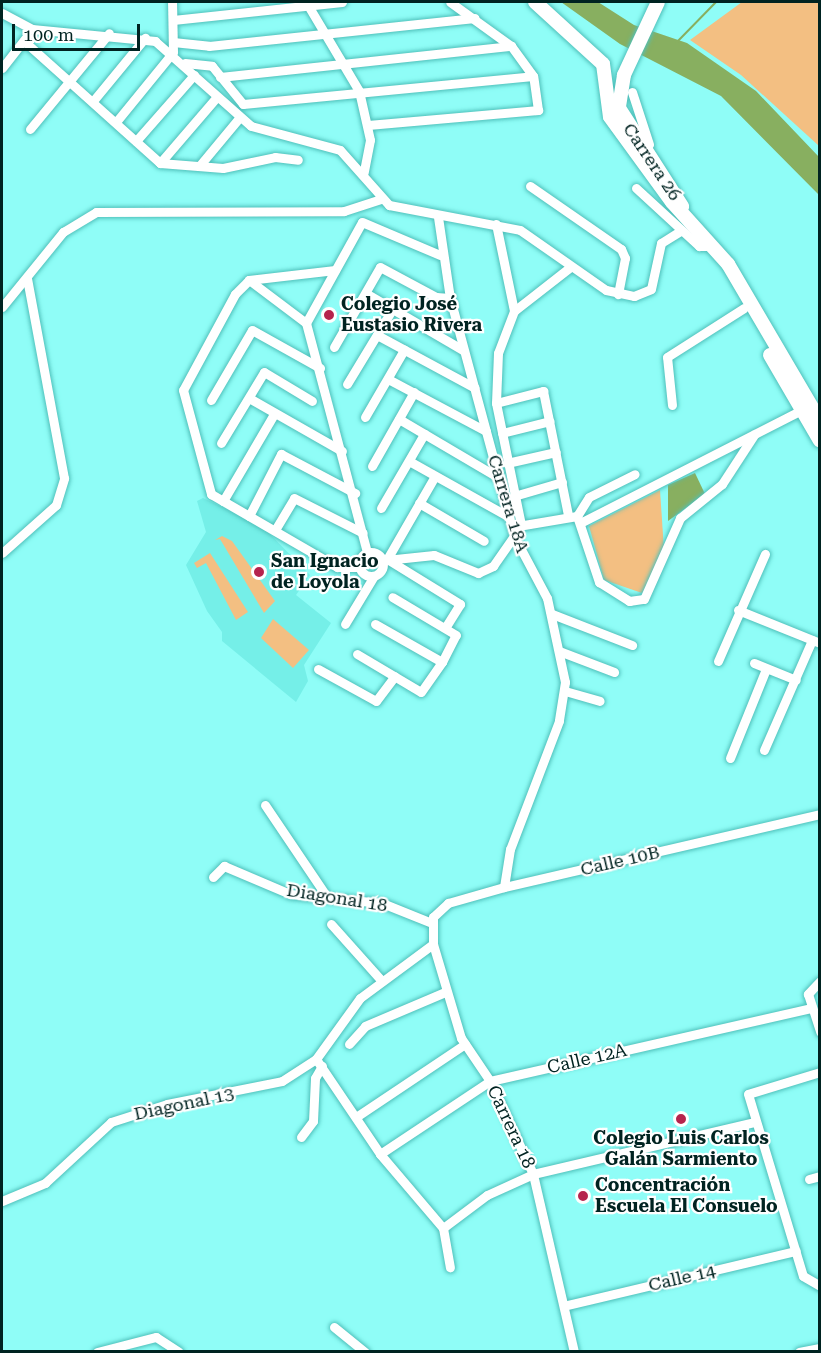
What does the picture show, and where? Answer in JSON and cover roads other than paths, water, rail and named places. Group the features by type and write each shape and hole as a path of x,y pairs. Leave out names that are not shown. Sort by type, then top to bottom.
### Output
{"main road":[{"path":"535,2 603,64 610,117 713,249 819,421"},
{"name":"Carrera 26","path":"655,7 624,75 618,98 622,118 662,173 685,214"},
{"path":"713,249 819,441"}],"street":[{"path":"172,2 173,47 194,75 216,98 239,118 265,132 332,145 364,172 380,199 399,210 496,224 528,234 569,268 618,294 651,289 661,243 680,231"},
{"path":"173,20 308,3 342,2"},
{"path":"368,125 532,112 541,105 533,76 511,46 450,2"},
{"path":"308,3 346,63 359,91 368,125 364,172"},
{"path":"2,13 32,29 109,33 146,38 173,47 209,46 475,18"},
{"path":"2,68 32,29"},
{"path":"30,129 109,33"},
{"path":"93,101 146,38"},
{"path":"24,41 160,163 200,165 298,159"},
{"path":"209,46 212,66 243,104 533,76"},
{"path":"220,76 511,46"},
{"path":"116,122 173,47"},
{"path":"185,63 212,66"},
{"path":"136,141 194,75"},
{"path":"632,92 662,173"},
{"path":"160,163 216,98"},
{"path":"200,165 239,118"},
{"path":"530,186 624,253 618,294"},
{"path":"636,188 680,231 699,246 713,249"},
{"path":"2,307 71,224 96,212 344,212 380,199"},
{"name":"Carrera 18A","path":"438,217 440,255 463,350 509,517 552,614 565,691 559,721 510,849 504,887"},
{"path":"306,323 362,222 440,255"},
{"path":"496,224 514,311"},
{"path":"334,347 381,267 436,297 450,298"},
{"path":"385,560 434,555 478,573 493,566 516,529 514,495 496,403 498,353 514,311 569,268"},
{"path":"335,270 249,280 234,294 183,390 209,491 337,567 360,567 374,576"},
{"path":"2,553 56,505 64,478 27,278"},
{"path":"249,280 306,323 355,493 368,552 360,567"},
{"path":"366,294 463,350"},
{"path":"347,384 393,308"},
{"path":"672,405 667,357 744,308"},
{"path":"211,400 252,330 320,368"},
{"path":"377,335 475,388"},
{"path":"364,417 404,350"},
{"path":"221,443 264,372 312,401"},
{"path":"388,379 486,431"},
{"path":"496,403 543,391 562,482 599,582 629,601 644,599 680,518 722,484 754,435"},
{"path":"372,466 414,392"},
{"path":"249,398 342,451"},
{"path":"516,529 576,518 754,435 802,410"},
{"path":"223,501 274,414"},
{"path":"399,419 499,478"},
{"path":"502,434 550,421"},
{"path":"381,508 424,434"},
{"path":"507,463 556,452"},
{"path":"249,516 281,454 355,493"},
{"path":"409,461 509,517"},
{"path":"576,518 589,497 635,474"},
{"path":"345,624 435,476"},
{"path":"514,495 562,482"},
{"path":"275,530 294,498 363,533"},
{"path":"419,503 484,541"},
{"path":"368,552 459,604 445,628"},
{"path":"718,661 738,610 765,554"},
{"path":"357,654 422,692 442,662 456,636 392,597"},
{"path":"738,610 816,641 764,750"},
{"path":"552,614 632,645"},
{"path":"375,624 442,662"},
{"path":"559,651 614,672"},
{"path":"754,663 796,680"},
{"path":"318,669 376,700 395,676"},
{"path":"730,758 766,669"},
{"path":"565,691 600,701"},
{"path":"265,805 325,894"},
{"name":"Calle 10B","path":"432,923 448,903 504,887 819,814"},
{"name":"Diagonal 18","path":"213,876 224,866 290,894 325,894 382,903 432,923"},
{"name":"Carrera 18","path":"432,923 433,944 445,992 465,1044 490,1081 533,1174 567,1305 574,1352"},
{"path":"331,924 382,981"},
{"path":"301,1137 313,1121 315,1078 319,1062 354,1004 433,944"},
{"path":"819,981 810,987 812,1008 819,1032"},
{"path":"349,1044 365,1026 445,992"},
{"name":"Calle 12A","path":"380,1154 490,1081 812,1008"},
{"path":"356,1118 465,1044"},
{"path":"319,1062 380,1154 443,1228 450,1267"},
{"name":"Diagonal 13","path":"2,1201 45,1183 111,1122 167,1104 269,1086 319,1062"},
{"path":"819,1072 752,1089 748,1094 803,1276 819,1286"},
{"path":"443,1228 487,1195 533,1174 755,1122"},
{"path":"809,1179 819,1176"},
{"name":"Calle 14","path":"567,1305 796,1251"},
{"path":"334,1327 365,1352"},
{"path":"97,1352 166,1339 179,1352"},
{"name":"Carrera 18","path":"568,1352 572,1340"},
{"path":"799,1352 819,1348"}],"waterway":[{"path":"676,43 716,2"}],"place":[{"name":"Colegio José Eustasio Rivera","path":"329,315"},
{"name":"San Ignacio de Loyola","path":"259,572"},
{"name":"Colegio Luis Carlos Galán Sarmiento","path":"681,1119"},
{"name":"Concentración Escuela El Consuelo","path":"583,1196"}]}
